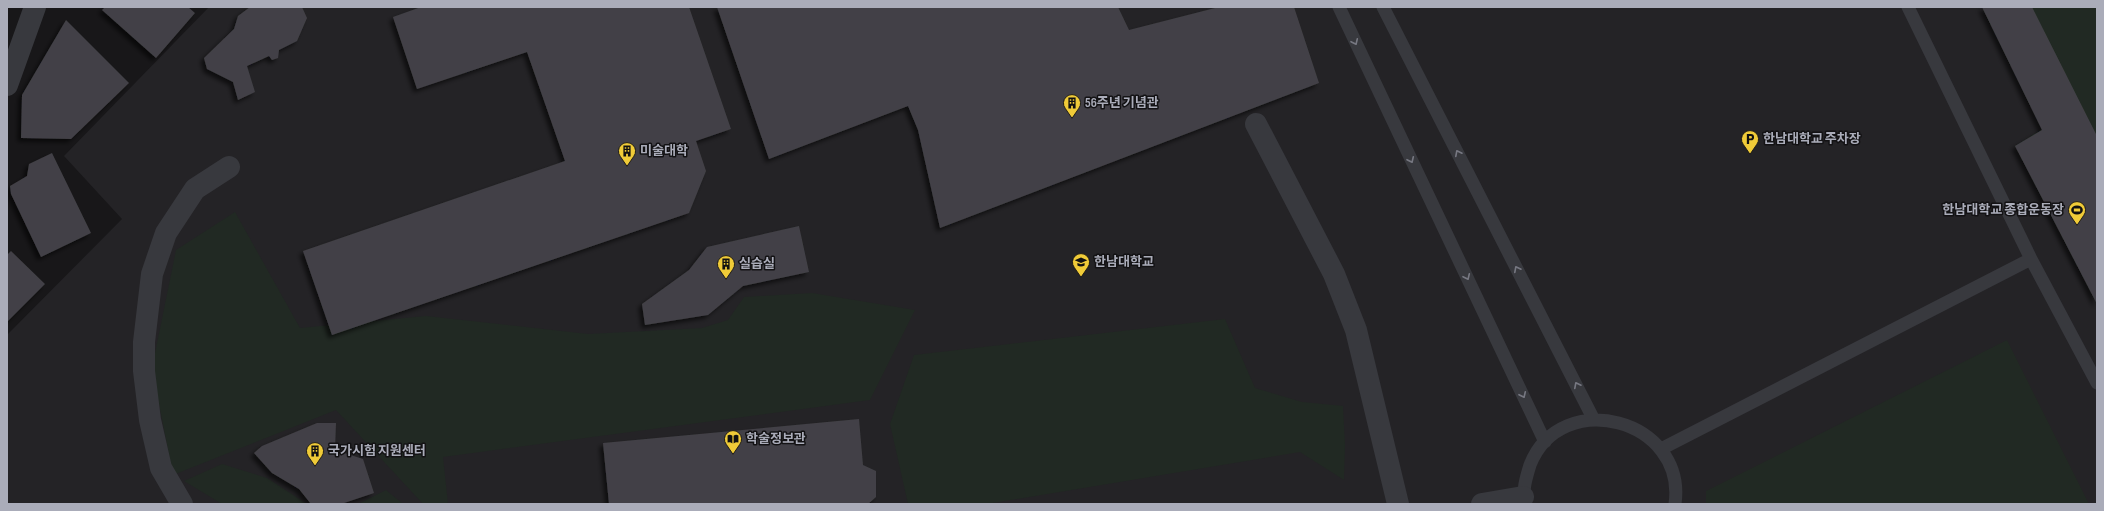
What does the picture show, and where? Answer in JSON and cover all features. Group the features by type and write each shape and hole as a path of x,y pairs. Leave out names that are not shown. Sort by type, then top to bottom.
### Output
{"street":[{"path":"7,86 35,7"},
{"path":"1256,124 1334,274 1356,330 1398,504"},
{"path":"182,504 161,468 150,420 144,371 144,342 152,274 166,233 195,189 229,167"},
{"path":"1482,504 1524,501"}],"lane":[{"path":"1339,7 1545,442"},
{"path":"1383,7 1594,420"},
{"path":"1908,7 2031,259 2097,383"},
{"path":"1661,449 2031,259"},
{"path":"1524,501 1526,477 1533,458 1545,442 1560,430 1576,423 1594,420 1619,422 1642,432 1661,449 1672,471 1676,494 1675,504"}],"shaded area":[{"name":"한남대학교","path":"209,7 2097,7 2097,504 7,504 7,335 122,219 64,156"},
{"name":"한남대학교 종합운동장","path":"1982,7 2097,7 2097,304 2015,146 2042,129"},
{"path":"235,212 300,328 426,316 588,334 702,328 728,320 744,297 812,293 915,310 870,400 443,457 448,504 423,504 336,410 173,475 152,368 176,250"},
{"path":"1225,319 1255,388 1302,402 1343,406 1345,445 1344,480 1300,452 987,504 908,504 890,424 914,355"},
{"path":"2007,340 2089,504 1706,504 1706,491"},
{"path":"222,464 267,478 307,504 222,504 184,481"},
{"path":"386,490 403,504 358,504"}],"building":[{"path":"105,7 188,7 195,13 156,58 102,10"},
{"path":"250,7 302,7 307,18 297,41 279,50 278,58 272,60 269,56 247,66 255,92 238,100 233,82 207,69 204,58 234,29 238,16"},
{"name":"미술대학","path":"421,7 689,7 731,129 696,141 706,171 689,213 332,335 303,251 565,161 527,52 417,89 393,17"},
{"name":"56주년 기념관","path":"717,7 1118,7 1129,30 1219,7 1294,7 1319,83 940,228 918,130 908,106 769,159"},
{"name":"한남대학교 종합운동장","path":"1982,7 2032,7 2097,136 2097,304 2015,146 2042,130"},
{"path":"66,20 129,83 71,139 21,138 22,95"},
{"path":"52,153 91,233 41,257 11,194 10,186 27,176 29,164"},
{"name":"실습실","path":"799,226 809,272 743,286 708,315 645,325 642,304 689,270 707,247"},
{"path":"11,251 45,284 7,322 7,255"},
{"name":"학술정보관","path":"859,419 863,465 876,471 876,497 868,504 609,504 603,443"},
{"name":"국가시험 지원센터","path":"317,423 336,423 335,450 363,459 374,493 341,504 311,504 299,489 272,473 254,453 262,446"}],"place":[{"name":"56주년 기념관","path":"1072,118"},
{"name":"한남대학교 주차장","path":"1750,154"},
{"name":"미술대학","path":"627,166"},
{"name":"한남대학교 종합운동장","path":"2077,225"},
{"name":"한남대학교","path":"1081,277"},
{"name":"실습실","path":"726,279"},
{"name":"학술정보관","path":"733,454"},
{"name":"국가시험 지원센터","path":"315,466"}]}
